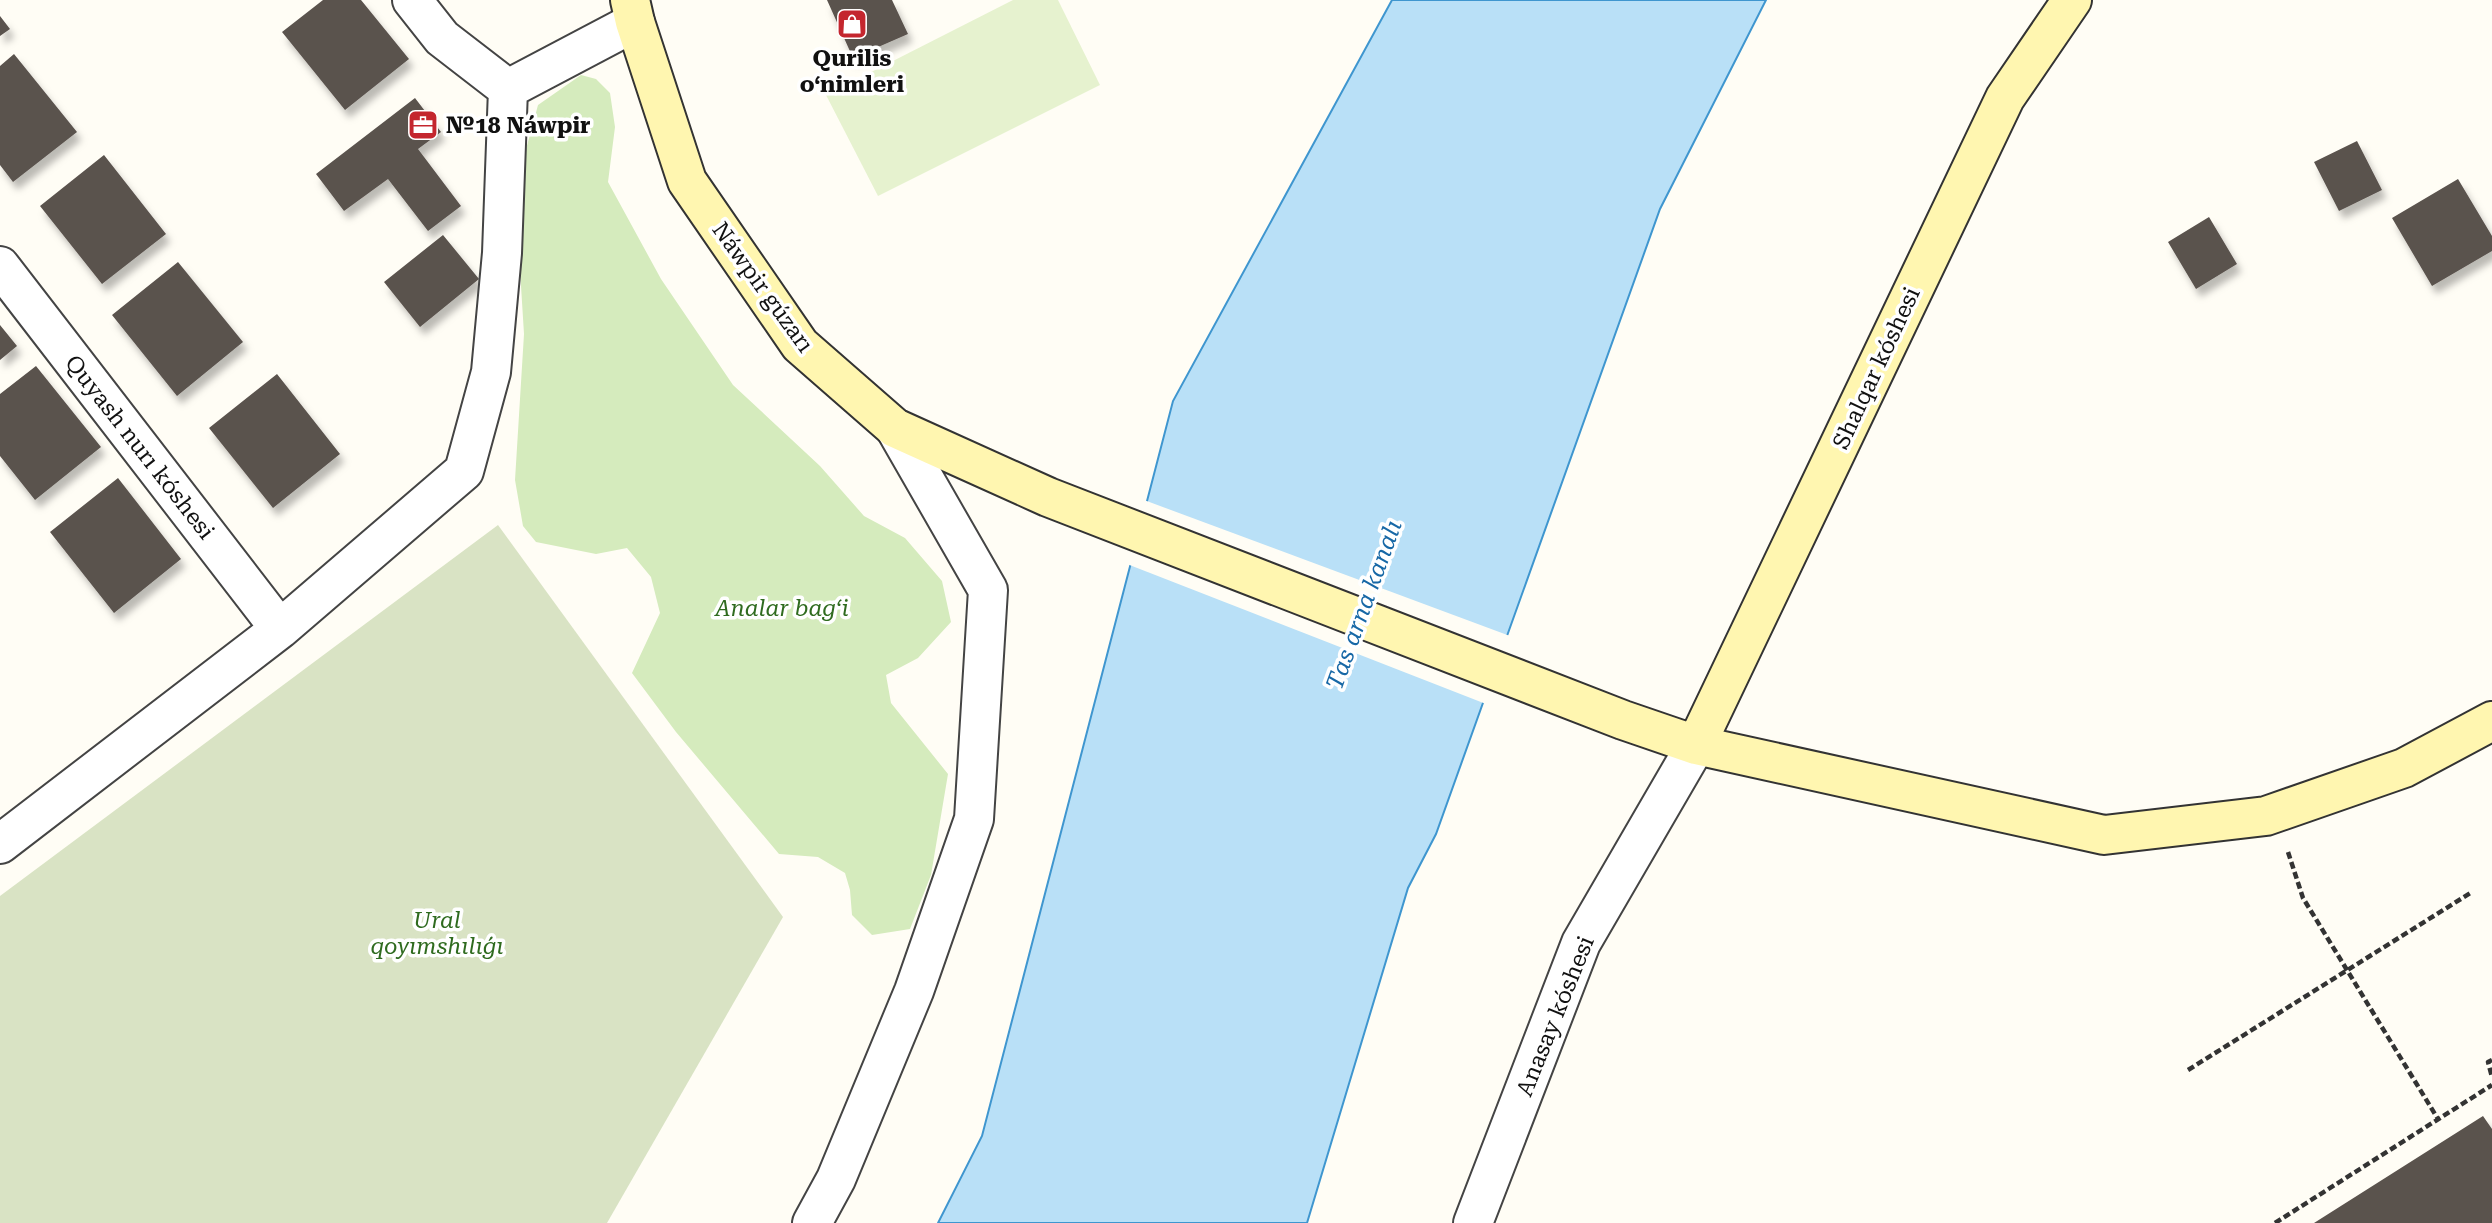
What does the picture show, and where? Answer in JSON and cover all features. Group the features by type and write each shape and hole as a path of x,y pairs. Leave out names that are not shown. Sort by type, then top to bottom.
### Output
{"street":[{"path":"412,0 442,38 508,89"},
{"name":"Shalqar kóshesi","path":"1696,745 2005,98 2072,0"},
{"path":"508,89 633,11"},
{"name":"Náwpir gúzarı","path":"633,11 687,181 800,345 895,428 1048,497 1623,720 1696,745 2104,835 2266,816 2404,768 2492,721"},
{"path":"0,844 280,628 464,471 491,372 502,253 508,89"},
{"name":"Quyash nurı kóshesi","path":"0,266 280,628"},
{"path":"812,1223 836,1179 915,991 974,820 988,590 895,428"},
{"name":"Anasay kóshesi","path":"1473,1223 1581,943 1696,745"}],"path":[{"path":"2287,849 2304,898 2438,1119"},
{"path":"2189,1070 2472,892"},
{"path":"2492,1060 2488,1062 2492,1077"},
{"path":"2275,1223 2492,1085"}],"green space":[{"path":"1013,0 1058,0 1100,85 878,196 826,95"},
{"name":"Analar bagʻi","path":"581,75 596,79 610,93 615,127 608,182 661,279 733,385 820,466 864,516 905,538 942,581 951,622 918,658 886,675 891,703 948,774 931,875 910,929 872,935 852,915 850,890 845,873 818,857 779,854 676,732 632,673 660,613 651,577 627,548 596,554 536,542 523,526 515,480 524,334 515,190 538,105"},
{"name":"Ural qoyımshılıǵı","path":"498,525 783,917 607,1223 0,1223 0,896"}],"water":[{"name":"Tas arna kanalı","path":"1392,0 1766,0 1660,209 1436,834 1408,888 1307,1223 938,1223 982,1136 1173,401"}],"pier":[{"path":"1144,500 1510,636 1486,704 1127,564"}],"building":[{"path":"323,0 361,0 409,59 345,110 282,32"},
{"path":"827,0 892,0 908,34 853,58"},
{"path":"0,16 10,29 0,36"},
{"path":"14,54 77,132 13,182 0,165 0,66"},
{"path":"415,98 441,132 418,149 461,206 428,231 388,179 344,211 316,174"},
{"path":"2357,141 2382,190 2339,211 2314,162"},
{"path":"104,155 166,234 102,284 40,206"},
{"path":"2458,179 2492,236 2492,251 2432,286 2392,218"},
{"path":"2209,217 2237,264 2196,289 2168,242"},
{"path":"443,235 479,279 420,327 384,282"},
{"path":"178,262 243,342 177,396 112,315"},
{"path":"0,325 17,346 0,360"},
{"path":"36,366 101,447 35,500 0,456 0,394"},
{"path":"277,374 340,454 273,508 209,428"},
{"path":"118,478 181,559 114,613 50,532"},
{"path":"2483,1116 2492,1129 2492,1223 2314,1223"}],"place":[{"name":"Qurilis oʻnimleri","path":"852,24"},
{"name":"№18 Náwpir","path":"423,125"}]}
